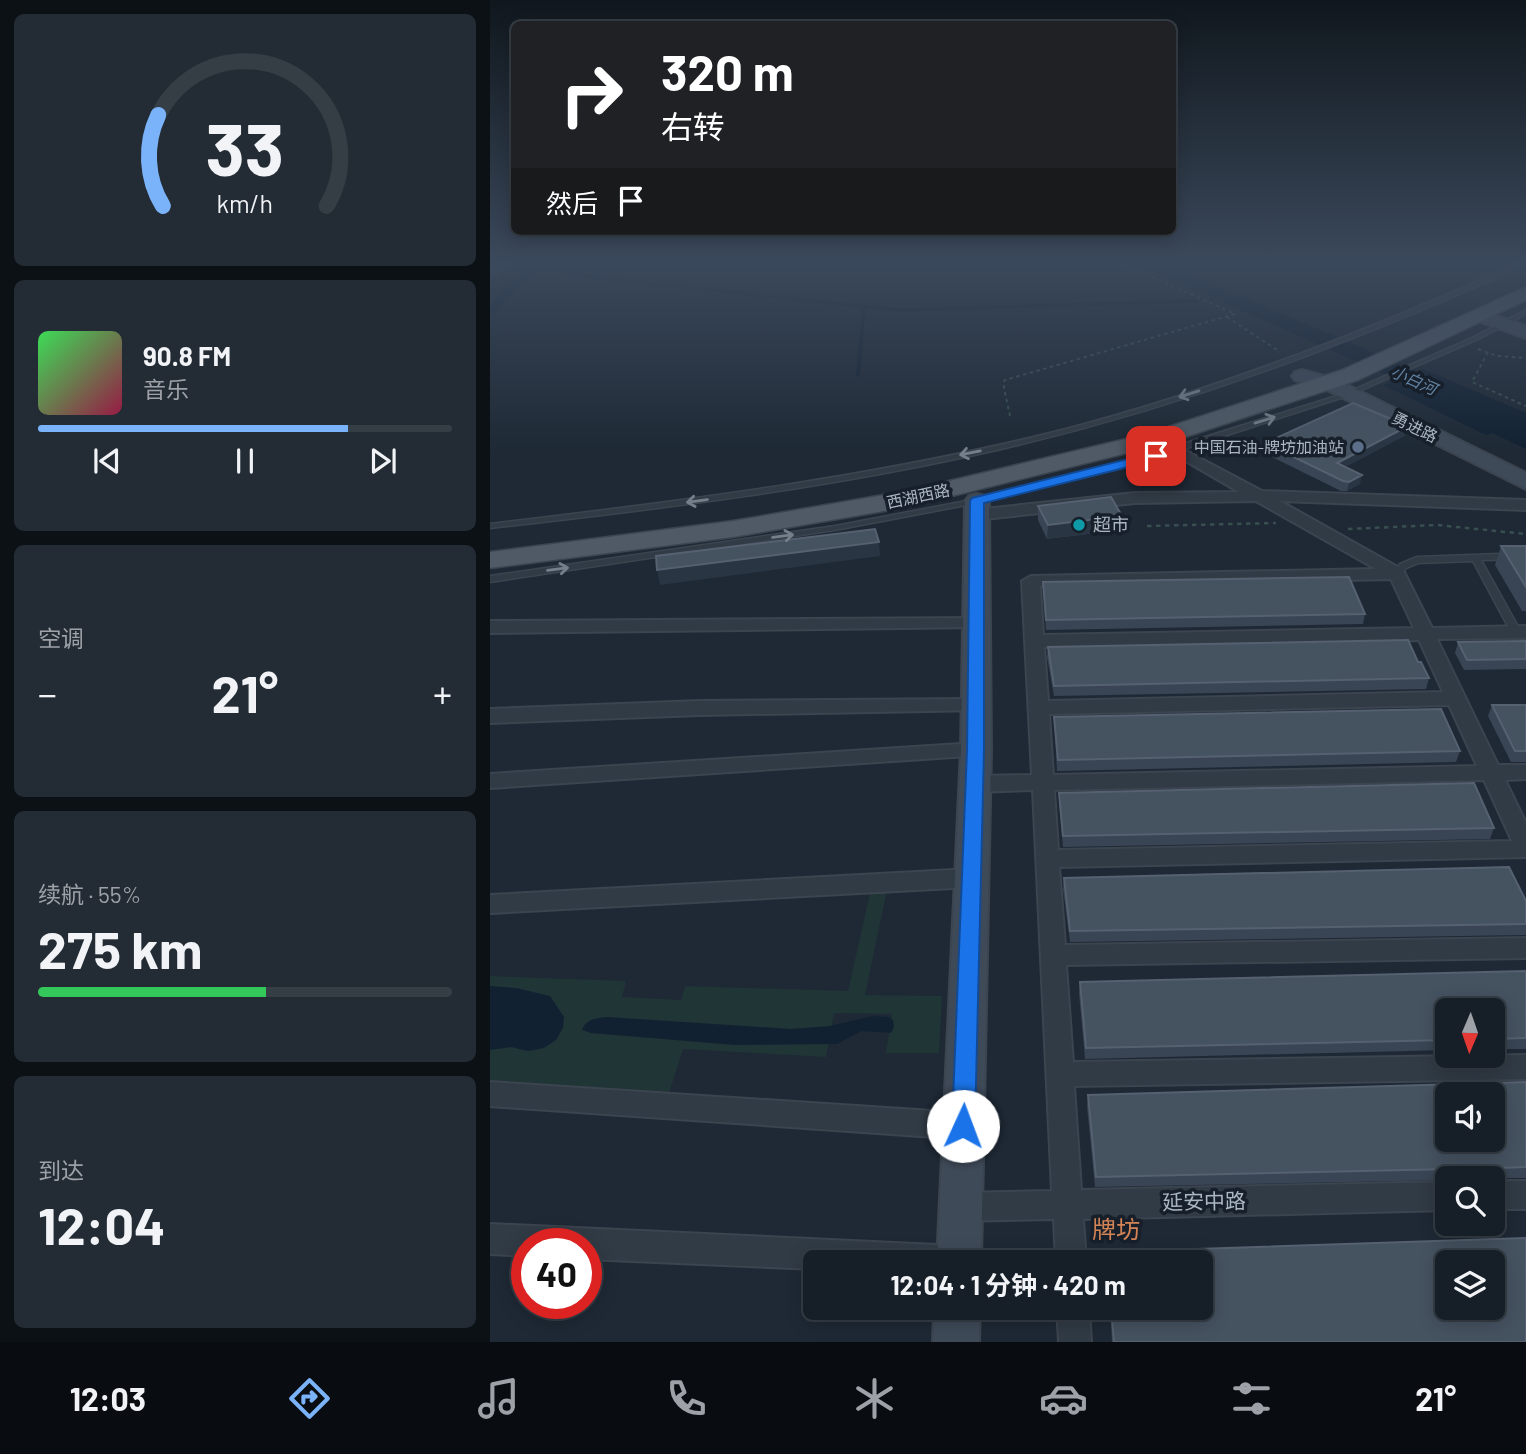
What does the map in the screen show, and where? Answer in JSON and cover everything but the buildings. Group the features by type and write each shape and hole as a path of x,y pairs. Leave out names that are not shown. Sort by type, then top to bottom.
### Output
{"main road":[{"name":"西湖西路","path":"1345,380 1377,346 1423,326"},
{"name":"西湖西路","path":"490,560 733,529 908,499 1155,439 1345,380 1459,326"},
{"name":"西湖西路","path":"490,546 763,510 964,473 1102,440 1208,408 1299,365 1345,380"}],"street":[{"path":"1508,326 1526,332"},
{"name":"勇进路","path":"1345,380 1526,482"},
{"path":"1047,859 1526,847 1397,574 1177,450"},
{"path":"959,1250 981,507 1135,498 1260,496 1526,505"},
{"path":"1070,1250 1031,581 1397,574"},
{"path":"490,627 977,622"},
{"path":"1035,641 1521,632"},
{"path":"1038,708 1456,698"},
{"path":"490,716 700,708 976,705"},
{"path":"490,781 976,750"},
{"path":"975,784 1526,772"},
{"path":"490,904 972,877"},
{"path":"1053,955 1526,948"},
{"path":"1061,1074 1526,1067"},
{"path":"490,1094 963,1126"},
{"path":"1505,1195 1526,1195"},
{"name":"延安中路","path":"961,1207 1435,1196"},
{"path":"490,1239 803,1254"},
{"path":"956,1342 957,1320"},
{"path":"1074,1320 1075,1342"}],"lane":[{"path":"490,526 770,491 977,452 1093,424 1299,365 1377,326"},
{"path":"490,579 981,507 1177,450 1345,380 1426,360 1500,326"},
{"path":"1397,574 1403,566 1417,560 1526,556"},
{"path":"1475,557 1521,632"}],"path":[{"path":"1010,416 1003,383 1005,380 1196,326"},
{"path":"1239,326 1299,365"},
{"path":"1464,343 1497,356 1526,358"},
{"path":"1488,352 1472,382 1526,406"},
{"path":"1147,526 1278,523 1300,518"},
{"path":"1326,533 1380,525 1425,523 1482,527 1526,534"}],"green space":[{"path":"871,889 887,890 865,995 942,996 939,1053 886,1053 892,1014 834,1013 826,1057 683,1049 669,1093 490,1084 490,976 626,981 622,997 681,1000 685,986 848,991"}],"water":[{"path":"1423,369 1526,413 1526,449 1492,433 1486,435 1383,385"},
{"path":"490,986 516,988 550,996 564,1017 563,1028 556,1040 544,1048 528,1051 511,1047 490,1050"},
{"path":"872,1016 893,1020 891,1033 862,1031 837,1044 735,1045 591,1033 582,1030 589,1021 607,1017 791,1029 830,1026"}],"waterway":[{"path":"858,375 862,326"},
{"name":"小白河","path":"1293,326 1443,391"}],"place":[{"name":"中国石油-牌坊加油站","path":"1358,447"},
{"name":"超市","path":"1079,525"}],"district":[{"name":"牌坊","path":"1116,1230"}],"route":[{"path":"963,1126 976,750 977,501 1156,456"}]}
